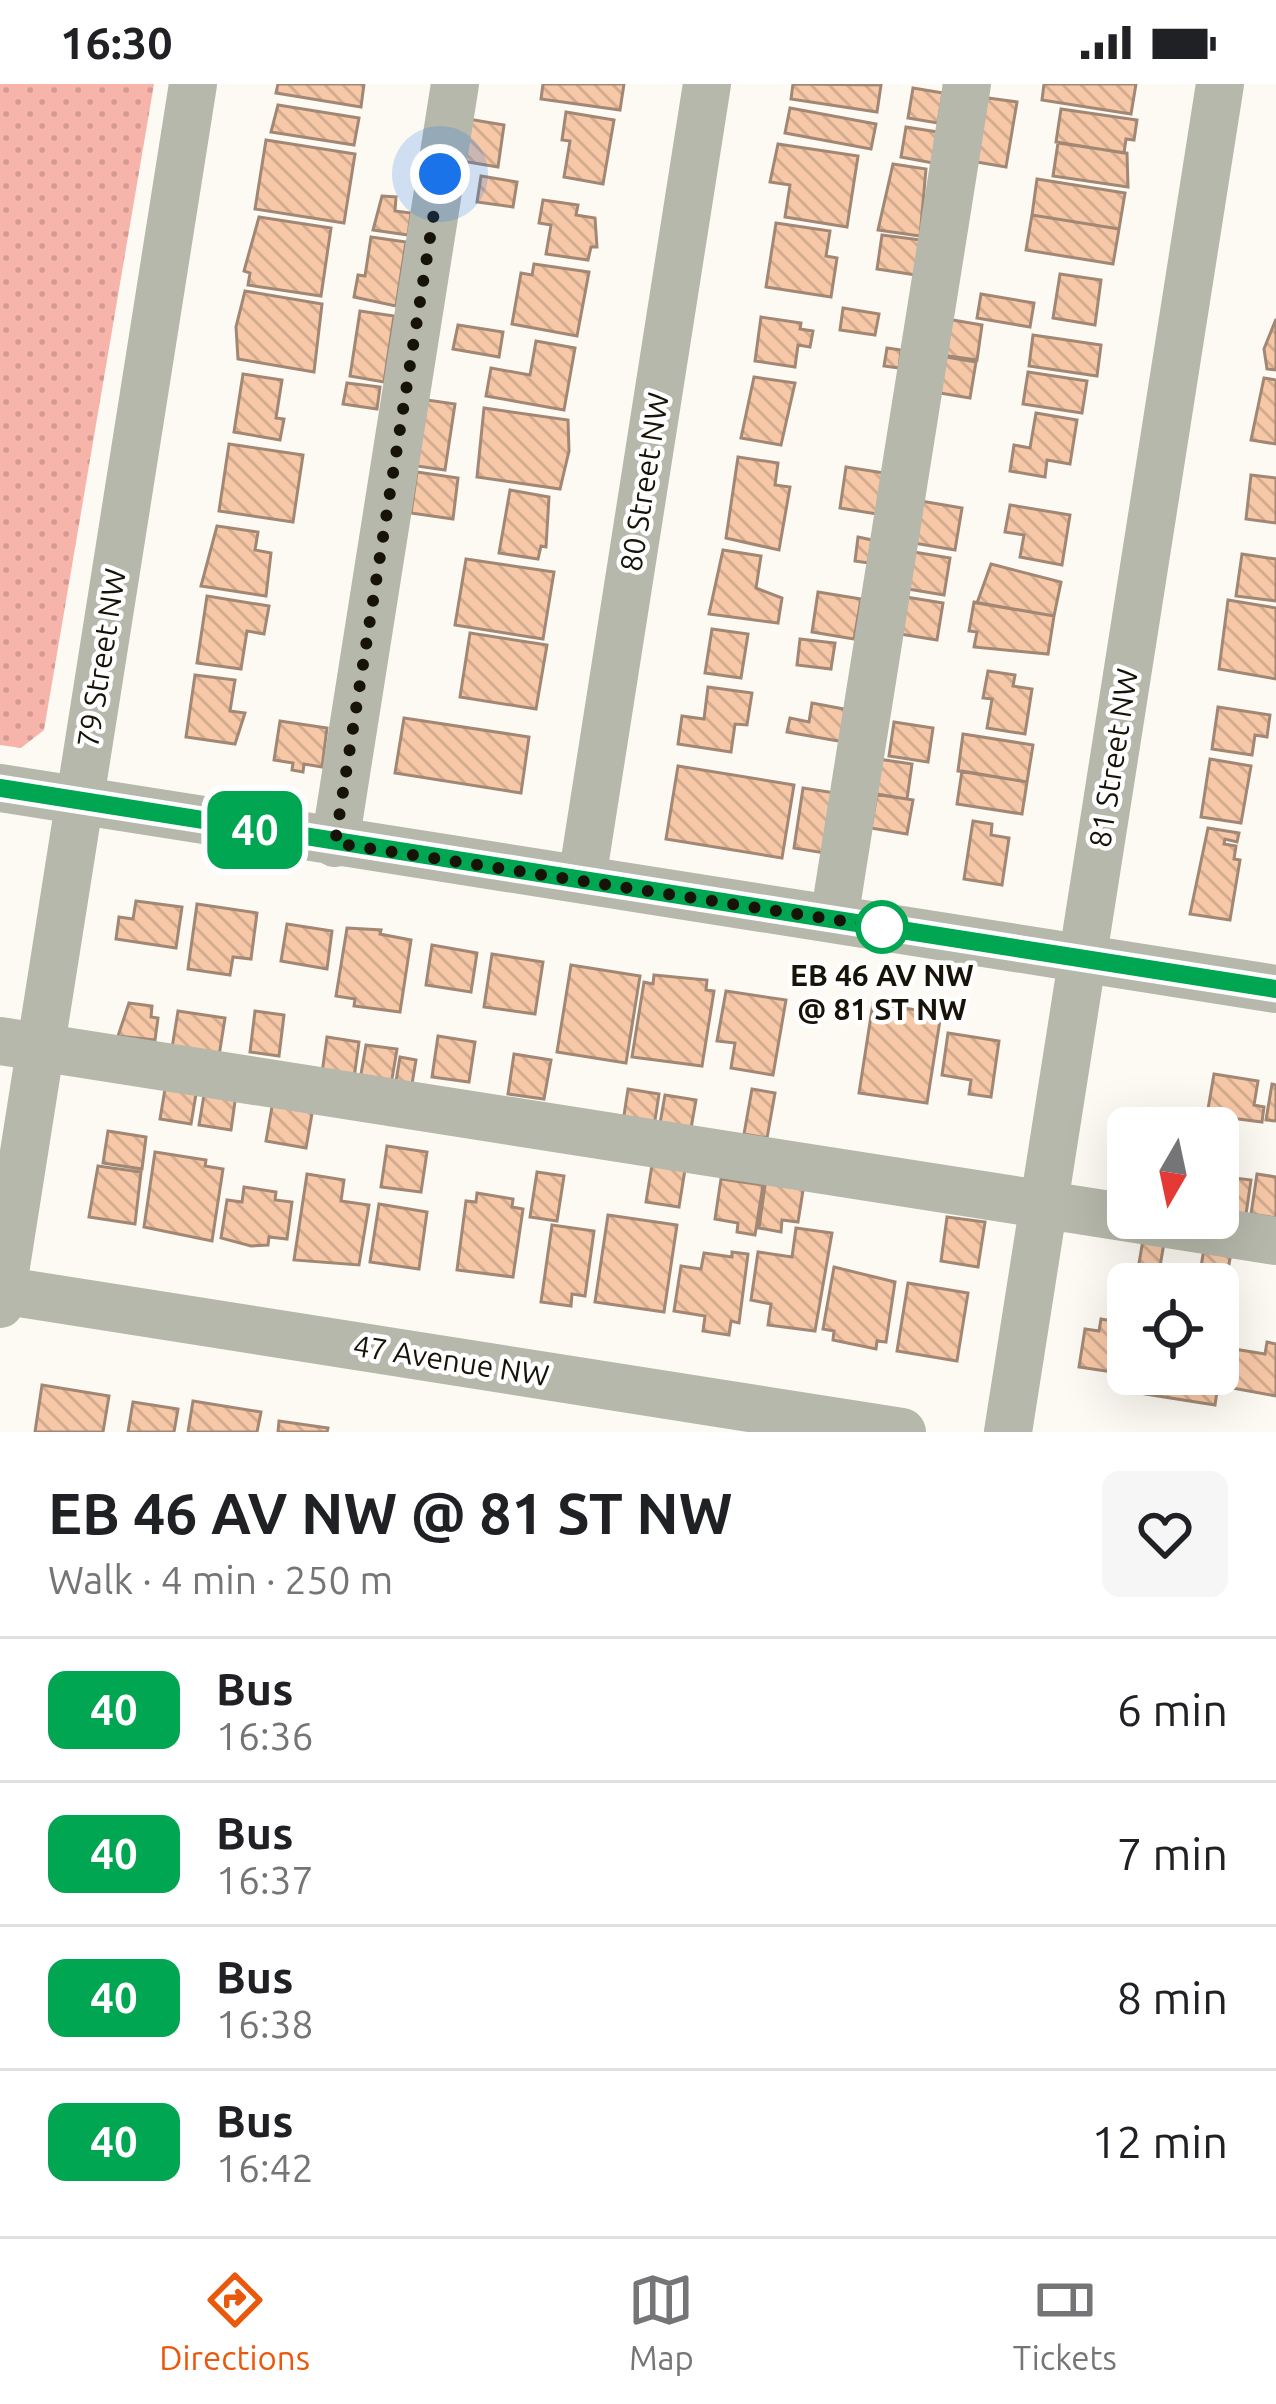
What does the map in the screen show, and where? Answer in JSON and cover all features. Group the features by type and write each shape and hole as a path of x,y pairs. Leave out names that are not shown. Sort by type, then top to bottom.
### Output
{"street":[{"name":"79 Street NW","path":"1,1294 21,1044 79,801 194,84"},
{"path":"335,843 454,84"},
{"name":"80 Street NW","path":"582,880 707,84"},
{"path":"834,920 967,84"},
{"name":"81 Street NW","path":"1008,1432 1220,84"},
{"path":"0,788 1276,989"},
{"path":"21,1044 1276,1241"},
{"name":"47 Avenue NW","path":"1,1294 902,1432"}],"shaded area":[{"path":"0,84 154,84 44,730 21,748 0,745"}],"building":[{"path":"278,84 364,84 361,107 276,93"},
{"path":"543,84 624,84 620,110 541,99"},
{"path":"793,84 881,85 877,112 791,99"},
{"path":"1044,84 1136,84 1131,114 1042,100"},
{"path":"913,88 943,93 938,123 908,118"},
{"path":"981,97 1017,102 1006,167 971,161"},
{"path":"278,105 359,118 354,145 271,132"},
{"path":"790,108 876,124 871,149 785,133"},
{"path":"1061,109 1137,120 1134,140 1126,139 1124,153 1056,142"},
{"path":"566,112 614,120 603,184 564,177 570,141 562,140"},
{"path":"462,118 504,125 498,167 456,160"},
{"path":"906,127 938,132 933,163 901,157"},
{"path":"266,140 355,154 344,223 255,209"},
{"path":"1058,143 1127,153 1128,187 1053,176"},
{"path":"778,144 858,156 847,227 785,217 790,185 770,182"},
{"path":"893,164 926,169 920,236 878,230"},
{"path":"481,176 517,182 513,207 477,202"},
{"path":"1037,179 1125,193 1119,229 1032,215"},
{"path":"382,196 396,197 395,211 411,213 408,235 373,230"},
{"path":"543,200 578,205 576,215 595,218 597,247 591,247 588,260 546,254 551,225 539,223"},
{"path":"1032,215 1119,229 1113,264 1026,250"},
{"path":"259,217 331,228 321,296 248,285 250,273 244,271"},
{"path":"776,223 830,231 826,256 837,258 831,297 766,287"},
{"path":"882,235 921,240 916,275 877,269"},
{"path":"371,237 406,242 396,306 354,297 358,275 365,276"},
{"path":"534,264 589,272 577,336 512,324 521,273 532,275"},
{"path":"1060,274 1101,280 1095,325 1053,318"},
{"path":"245,291 322,304 314,372 238,359 236,327"},
{"path":"981,294 1034,303 1030,327 977,318"},
{"path":"843,308 879,314 875,335 840,330"},
{"path":"360,311 394,316 384,382 350,376"},
{"path":"761,317 801,323 800,329 813,331 810,347 798,345 795,367 755,361"},
{"path":"947,319 982,325 977,360 941,355"},
{"path":"1276,319 1276,370 1267,369 1264,349"},
{"path":"458,325 503,332 499,357 453,349"},
{"path":"1033,335 1101,345 1097,376 1029,366"},
{"path":"536,341 575,348 564,410 486,396 491,368 530,375"},
{"path":"887,348 901,350 899,368 884,366"},
{"path":"940,356 976,362 970,398 934,392"},
{"path":"1028,372 1087,381 1082,413 1023,404"},
{"path":"243,374 282,380 276,418 284,419 280,440 234,432"},
{"path":"754,377 795,383 781,445 741,438"},
{"path":"1264,378 1276,380 1276,444 1251,440"},
{"path":"347,383 380,387 377,409 343,404"},
{"path":"420,399 455,404 445,470 410,465"},
{"path":"484,408 568,420 569,451 560,489 477,477"},
{"path":"1036,413 1077,420 1070,464 1047,460 1045,477 1010,471 1014,445 1030,448"},
{"path":"229,444 303,455 293,522 219,511"},
{"path":"738,457 778,463 775,485 790,487 779,550 726,538"},
{"path":"846,467 884,473 877,514 840,508"},
{"path":"417,472 458,478 453,519 411,513"},
{"path":"1251,475 1276,478 1276,523 1246,519"},
{"path":"510,490 549,497 546,547 541,546 538,559 499,553"},
{"path":"921,501 962,508 955,550 914,543"},
{"path":"1010,505 1070,515 1062,565 1020,557 1024,535 1005,532"},
{"path":"217,526 258,532 255,550 271,553 266,596 201,586"},
{"path":"858,537 872,540 869,563 855,561"},
{"path":"723,550 761,556 756,588 782,598 778,623 709,614"},
{"path":"914,552 950,558 944,595 908,589"},
{"path":"1242,554 1276,559 1276,601 1236,596"},
{"path":"466,559 554,572 543,639 455,625"},
{"path":"991,564 1061,582 1054,616 977,603"},
{"path":"818,592 861,599 854,639 812,632"},
{"path":"207,596 269,606 264,634 247,631 241,669 197,663"},
{"path":"906,597 943,603 937,640 900,634"},
{"path":"1228,600 1276,608 1276,679 1219,669"},
{"path":"974,602 1054,616 1048,654 974,647 977,632 969,631"},
{"path":"712,629 748,634 741,678 705,673"},
{"path":"470,633 547,645 536,709 460,697"},
{"path":"800,639 835,643 831,669 797,665"},
{"path":"988,671 1015,675 1013,686 1032,689 1025,734 987,728 992,699 983,698"},
{"path":"195,675 235,680 230,711 245,713 235,744 186,737"},
{"path":"708,687 752,693 747,725 735,724 731,752 678,744 682,716 704,719"},
{"path":"812,703 849,710 844,742 787,732 790,718 809,722"},
{"path":"1218,707 1270,715 1267,737 1255,735 1252,755 1212,749"},
{"path":"404,718 529,737 521,793 395,773"},
{"path":"280,721 327,728 322,767 304,764 303,772 292,770 293,763 274,760"},
{"path":"894,722 933,728 928,762 889,756"},
{"path":"963,734 1033,745 1027,782 958,771"},
{"path":"878,759 912,764 907,799 873,794"},
{"path":"1210,759 1251,766 1241,823 1201,817"},
{"path":"678,766 794,785 782,858 666,839"},
{"path":"962,771 1027,782 1022,814 957,804"},
{"path":"803,788 835,793 825,853 794,848"},
{"path":"877,794 913,800 907,834 871,828"},
{"path":"973,821 992,824 991,835 1009,838 1002,885 964,879"},
{"path":"1208,828 1239,833 1237,842 1225,839 1224,844 1236,846 1234,859 1240,860 1230,920 1190,914"},
{"path":"136,901 182,907 176,948 116,939 119,917 133,919"},
{"path":"197,904 257,913 251,959 233,957 230,975 188,969"},
{"path":"287,924 332,931 327,969 281,961"},
{"path":"347,928 381,930 380,934 411,940 400,1012 354,1006 355,999 336,996"},
{"path":"432,945 477,953 471,992 426,985"},
{"path":"492,954 543,962 535,1014 484,1007"},
{"path":"571,965 640,976 626,1063 557,1052"},
{"path":"654,975 707,980 706,990 714,991 702,1066 632,1057 644,982 653,984"},
{"path":"726,991 786,1000 773,1075 731,1068 735,1043 717,1041"},
{"path":"129,1003 152,1006 151,1017 158,1018 155,1040 118,1036"},
{"path":"873,1003 941,1014 927,1103 859,1093"},
{"path":"178,1011 225,1018 219,1056 172,1048"},
{"path":"255,1011 284,1015 279,1056 250,1052"},
{"path":"948,1033 999,1041 991,1097 969,1094 971,1080 942,1075"},
{"path":"438,1036 475,1042 469,1082 432,1077"},
{"path":"327,1037 359,1042 354,1078 322,1073"},
{"path":"366,1045 397,1049 391,1085 360,1080"},
{"path":"514,1054 551,1060 544,1099 508,1094"},
{"path":"400,1057 416,1060 412,1084 396,1081"},
{"path":"1214,1074 1258,1081 1254,1105 1264,1107 1262,1122 1239,1119 1239,1107 1208,1107"},
{"path":"166,1083 197,1088 191,1124 160,1119"},
{"path":"1272,1084 1276,1085 1276,1121 1266,1120"},
{"path":"205,1089 236,1094 231,1130 199,1125"},
{"path":"628,1089 659,1094 654,1127 623,1122"},
{"path":"752,1089 775,1093 767,1138 744,1134"},
{"path":"665,1095 696,1100 690,1134 659,1129"},
{"path":"273,1101 313,1108 306,1148 266,1141"},
{"path":"108,1131 146,1137 142,1169 103,1163"},
{"path":"387,1146 427,1152 421,1192 381,1187"},
{"path":"155,1152 206,1160 205,1166 223,1169 212,1241 144,1227"},
{"path":"653,1159 686,1163 679,1207 646,1202"},
{"path":"98,1166 141,1172 135,1224 89,1217"},
{"path":"537,1172 564,1176 557,1221 530,1217"},
{"path":"307,1174 344,1180 341,1201 369,1205 359,1265 294,1260"},
{"path":"1257,1174 1276,1177 1276,1218 1251,1214"},
{"path":"766,1178 804,1184 798,1222 782,1220 781,1232 759,1228"},
{"path":"721,1179 763,1185 755,1235 737,1232 738,1223 715,1219"},
{"path":"1239,1179 1251,1180 1245,1221 1239,1220"},
{"path":"244,1187 276,1192 275,1200 292,1202 287,1239 269,1237 268,1245 251,1246 221,1238 227,1200 242,1202"},
{"path":"477,1193 513,1199 512,1207 523,1209 513,1277 457,1270 466,1201 476,1202"},
{"path":"379,1204 427,1212 419,1269 370,1262"},
{"path":"608,1215 677,1225 664,1312 595,1302"},
{"path":"947,1217 985,1222 978,1267 941,1261"},
{"path":"552,1225 594,1231 585,1296 572,1294 571,1306 541,1302"},
{"path":"796,1228 832,1233 815,1331 768,1325 771,1304 751,1300 758,1252 792,1257"},
{"path":"1143,1240 1164,1243 1161,1263 1139,1263"},
{"path":"1204,1249 1231,1253 1229,1263 1202,1263"},
{"path":"732,1252 748,1254 739,1323 731,1321 729,1335 703,1331 705,1316 674,1311 681,1266 701,1269 704,1253 732,1257"},
{"path":"834,1267 895,1282 886,1342 877,1341 876,1349 833,1340 834,1331 823,1329"},
{"path":"908,1283 968,1293 957,1361 897,1351"},
{"path":"1101,1319 1107,1320 1107,1371 1079,1367 1085,1329 1099,1331"},
{"path":"1267,1342 1276,1344 1276,1396 1239,1389 1239,1350 1265,1354"},
{"path":"42,1385 109,1396 103,1432 35,1432"},
{"path":"1151,1395 1216,1395 1215,1405"},
{"path":"193,1401 261,1412 257,1432 188,1432"},
{"path":"133,1402 178,1409 174,1432 128,1432"},
{"path":"279,1421 328,1428 327,1432 278,1432"}],"bus line":[{"name":"40","path":"0,788 1276,989"}],"place":[{"name":"EB 46 AV NW @ 81 ST NW","path":"882,927"}],"route":[{"path":"440,174 335,843 882,927"}]}
